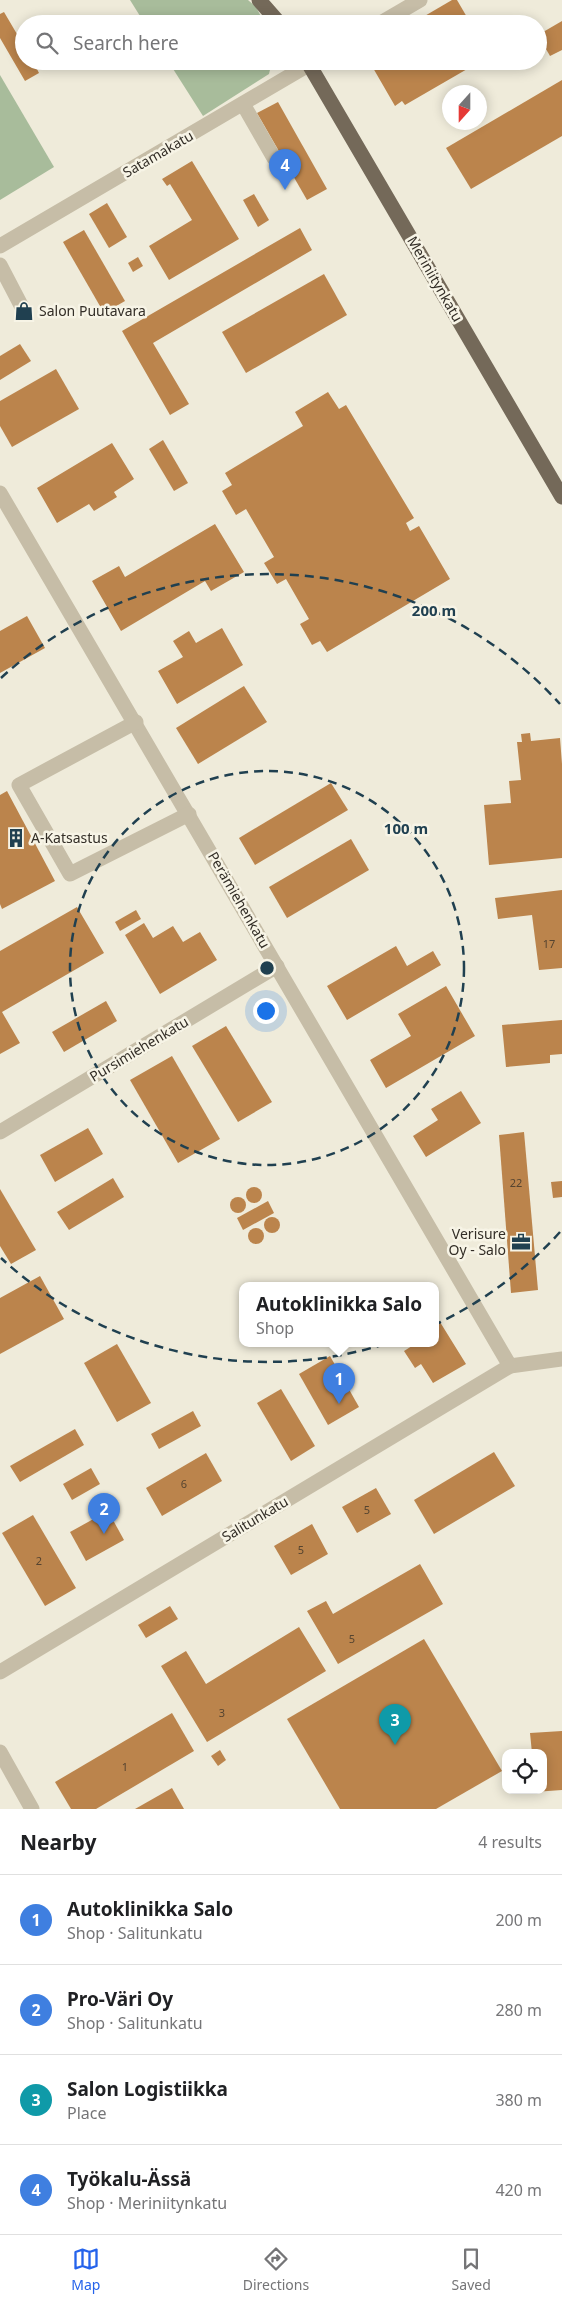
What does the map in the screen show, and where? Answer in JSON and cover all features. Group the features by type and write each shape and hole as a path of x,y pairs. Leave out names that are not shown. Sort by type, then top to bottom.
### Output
{"main road":[{"path":"259,0 272,15"},
{"name":"Meriniitynkatu","path":"315,70 562,497"}],"street":[{"path":"394,15 420,0"},
{"name":"Satamakatu","path":"0,246 243,104 297,70"},
{"path":"243,104 274,158"},
{"path":"0,265 24,311"},
{"name":"Perämiehenkatu","path":"0,492 136,722 510,1366"},
{"path":"136,722 19,785 70,874 189,814"},
{"name":"Pursimiehenkatu","path":"0,1132 277,966"},
{"path":"510,1366 562,1359"},
{"name":"Salitunkatu","path":"0,1672 510,1366"},
{"path":"0,1752 32,1809"}],"green space":[{"path":"130,0 248,0 256,7 260,15 139,15"},
{"path":"174,70 270,70 269,74 203,116"},
{"path":"0,75 54,167 0,200"}],"building":[{"path":"452,0 457,0 466,15 426,15"},
{"path":"4,12 15,31 15,64 0,38 0,14"},
{"path":"562,21 562,50 550,56 547,51 547,30"},
{"path":"19,70 38,70 39,73 25,81"},
{"path":"374,70 465,70 405,105 402,101 395,106"},
{"path":"562,80 562,136 471,189 446,148 477,130 487,130 487,124"},
{"path":"278,102 327,189 307,200 257,113"},
{"path":"192,161 239,239 169,280 149,246 192,220 170,184 167,186 162,179"},
{"path":"254,194 269,220 258,227 243,200"},
{"path":"107,203 127,237 109,248 89,214"},
{"path":"300,228 312,250 153,343 189,404 170,415 122,331"},
{"path":"84,230 125,301 104,313 63,242"},
{"path":"138,257 143,266 133,272 128,263"},
{"path":"324,274 347,315 246,373 222,332"},
{"path":"20,344 31,361 0,380 0,356"},
{"path":"56,369 79,409 12,447 0,426 0,401"},
{"path":"328,392 339,409 346,405 414,518 406,523 410,531 419,526 450,579 327,652 320,641 312,645 300,624 309,619 286,579 277,584 264,563 274,557 246,509 236,515 222,491 232,485 225,473 303,426 295,412"},
{"path":"163,440 188,483 174,491 149,449"},
{"path":"112,443 134,479 114,492 117,497 94,511 89,504 57,523 37,488"},
{"path":"215,524 244,572 211,591 205,581 121,631 92,581 119,566 125,577"},
{"path":"27,616 45,648 0,673 0,631"},
{"path":"222,628 243,665 177,704 158,671 183,657 173,641 189,631 196,643"},
{"path":"244,686 267,722 198,764 176,728"},
{"path":"530,733 531,741 560,738 562,764 562,858 489,865 484,805 511,803 509,781 521,780 517,742 522,742 521,734"},
{"path":"331,783 348,810 255,865 239,838"},
{"name":"A-Katsastus","path":"7,791 55,881 2,909 0,904 0,795"},
{"path":"351,839 369,870 287,918 269,887"},
{"path":"562,890 562,968 539,970 532,915 498,919 495,898"},
{"path":"77,907 104,953 2,1012 20,1043 0,1054 0,951"},
{"path":"136,910 141,919 120,931 115,922"},
{"path":"144,923 153,938 173,926 183,942 200,932 217,960 160,994 125,935"},
{"path":"396,946 407,966 433,951 441,965 347,1020 327,986"},
{"path":"446,986 475,1036 386,1088 370,1060 411,1036 398,1014"},
{"path":"106,1001 117,1021 64,1052 52,1032"},
{"path":"562,1020 562,1054 550,1055 550,1063 506,1067 502,1025"},
{"path":"226,1026 272,1102 238,1122 192,1046"},
{"path":"172,1056 220,1139 178,1163 130,1080"},
{"path":"461,1091 481,1123 426,1157 413,1136 438,1120 431,1109"},
{"path":"88,1128 103,1154 55,1182 40,1155"},
{"path":"524,1132 538,1290 511,1293 499,1135"},
{"path":"113,1178 124,1197 69,1230 57,1212"},
{"path":"562,1181 562,1197 553,1198 551,1182"},
{"path":"251,1187 257,1187 262,1192 260,1201 251,1203 246,1198 246,1192"},
{"path":"0,1189 36,1250 11,1264 0,1246"},
{"path":"235,1197 241,1197 246,1202 244,1211 235,1213 230,1208 230,1202"},
{"path":"268,1201 274,1213 243,1230 237,1218"},
{"path":"269,1217 275,1217 280,1222 278,1231 269,1233 264,1228 264,1222"},
{"path":"253,1228 259,1228 264,1233 262,1242 253,1244 248,1239 248,1233"},
{"path":"40,1276 64,1319 0,1354 0,1298"},
{"path":"439,1320 466,1364 433,1383 421,1364 415,1368 404,1351 410,1347 439,1347"},
{"path":"117,1344 151,1403 117,1422 84,1363"},
{"path":"330,1356 359,1407 328,1425 299,1374"},
{"path":"281,1389 315,1446 291,1461 257,1403"},
{"path":"193,1411 201,1426 159,1449 151,1434"},
{"path":"75,1429 84,1445 20,1482 10,1466"},
{"path":"494,1452 515,1486 434,1534 414,1500"},
{"path":"206,1453 222,1481 162,1516 146,1488"},
{"path":"91,1468 100,1484 72,1500 63,1484"},
{"path":"376,1488 391,1514 357,1533 342,1507"},
{"path":"108,1511 124,1540 86,1561 70,1532"},
{"path":"33,1515 76,1588 45,1606 2,1533"},
{"path":"312,1524 328,1554 291,1575 274,1546"},
{"path":"420,1564 443,1604 338,1664 307,1611 326,1601 333,1614"},
{"path":"170,1606 178,1619 146,1638 138,1625"},
{"path":"299,1627 326,1671 207,1742 161,1666 186,1651 206,1684"},
{"path":"424,1639 502,1771 436,1809 340,1809 287,1719"},
{"path":"172,1713 194,1751 96,1809 71,1809 55,1782"},
{"path":"562,1731 562,1790 547,1791 547,1749 532,1749 530,1733"},
{"path":"220,1750 226,1760 218,1766 211,1756"},
{"path":"172,1788 184,1809 135,1809"}],"place":[{"name":"Työkalu-Ässä","path":"285,190"},
{"name":"Salon Puutavara","path":"24,311"},
{"name":"A-Katsastus","path":"16,838"},
{"name":"Verisure Oy - Salo","path":"521,1242"},
{"name":"Autoklinikka Salo","path":"339,1404"},
{"name":"Pro-Väri Oy","path":"104,1534"},
{"name":"Salon Logistiikka","path":"395,1745"}]}
